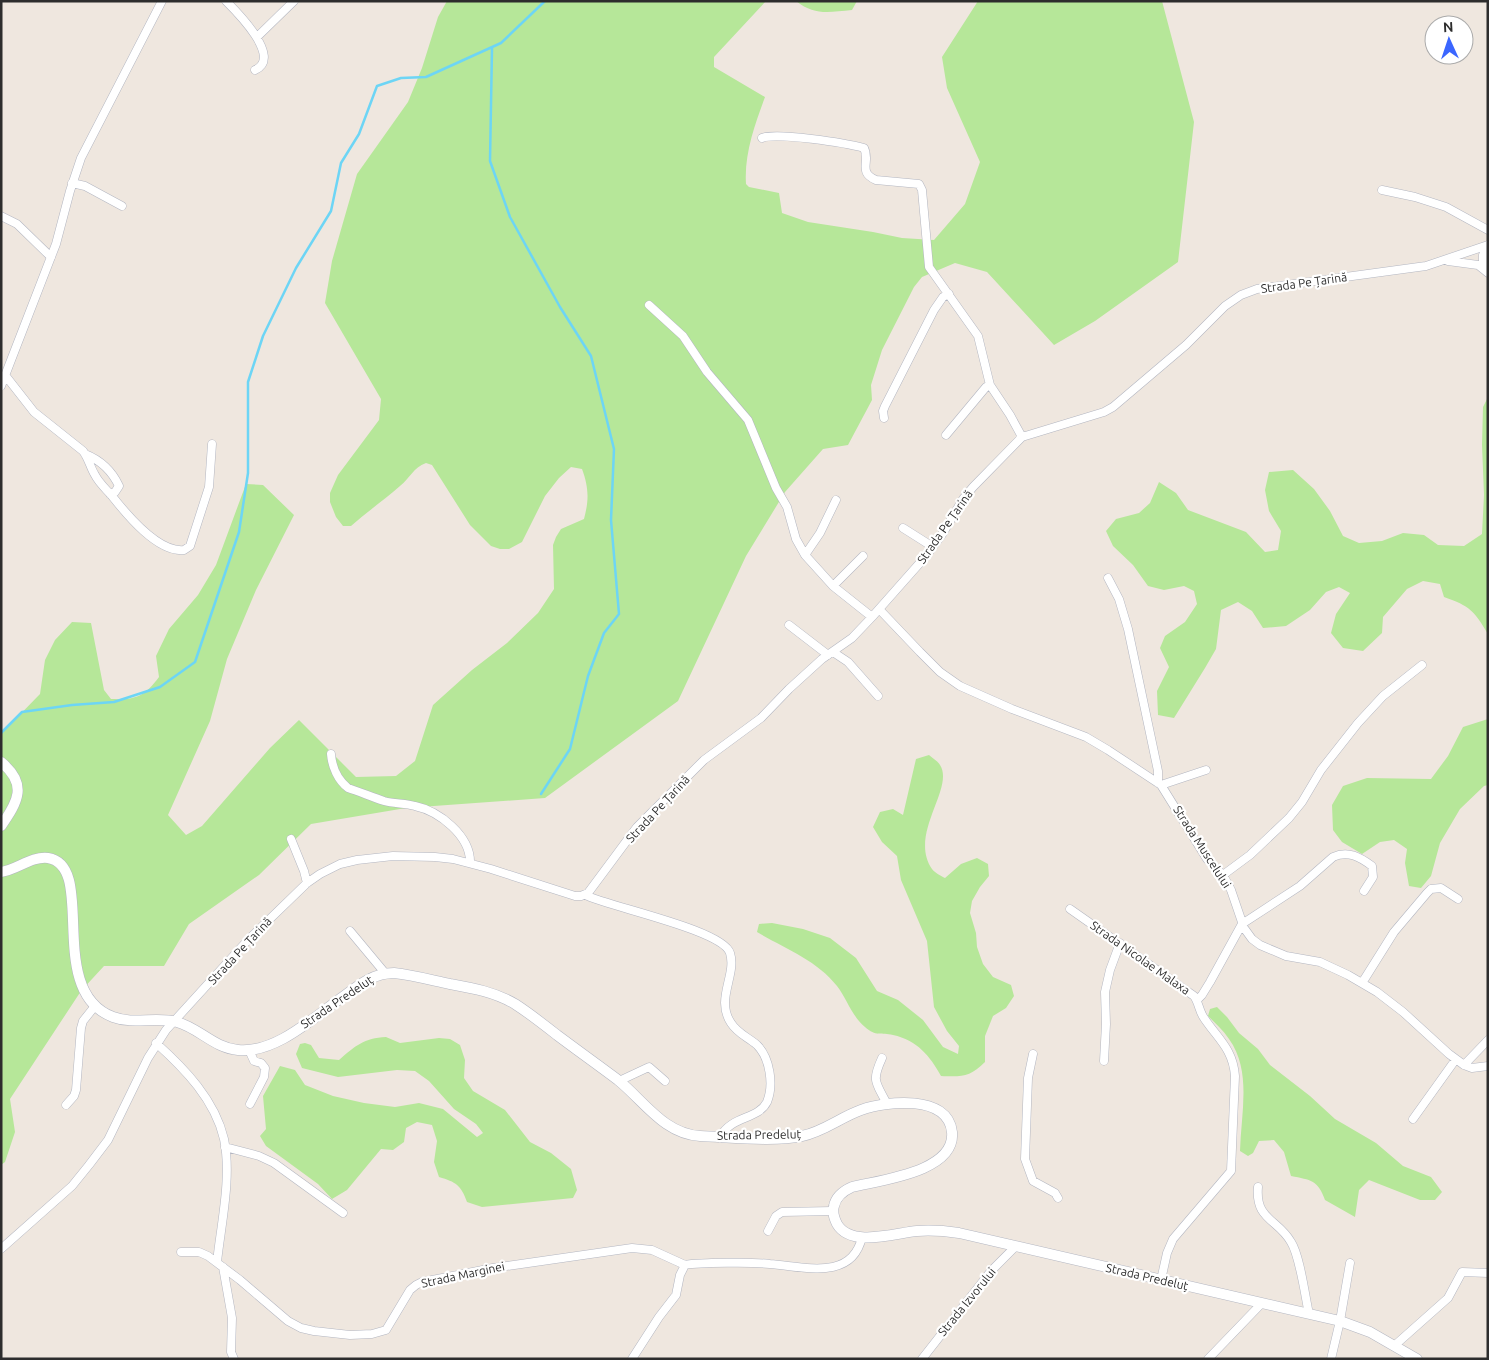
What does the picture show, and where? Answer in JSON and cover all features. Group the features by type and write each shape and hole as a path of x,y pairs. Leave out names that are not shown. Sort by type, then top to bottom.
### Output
{"main road":[{"path":"1,762 11,770 16,778 18,794 12,810 1,826"},
{"path":"1,872 42,858 57,862 63,868 68,876 72,892 73,945 76,969 84,990 95,1006"},
{"name":"Strada Predeluț","path":"95,1006 106,1014 121,1019 175,1021 220,1045 238,1050 259,1049 277,1042 360,984 385,973 406,974 487,992 506,999 523,1009 619,1081 659,1119 675,1130 698,1136 780,1138 804,1136 861,1110 887,1104 919,1104 938,1110 949,1120 953,1136 952,1143 941,1158 931,1165 843,1191 838,1197 833,1211 834,1218 839,1227 849,1235 862,1237 933,1230 959,1233 1340,1321 1362,1328 1417,1359"}],"street":[{"path":"1,386 51,257 72,183 82,158 94,131 162,1"},
{"path":"226,1 257,37 263,56 263,63 260,68 255,70"},
{"path":"257,37 294,1"},
{"path":"762,138 774,136 793,137 864,148 866,152 865,168 870,178 919,184 922,190 929,267 978,336 990,385 1022,437"},
{"path":"72,183 85,186 122,206"},
{"path":"1382,190 1415,197 1446,207 1488,230"},
{"path":"1,216 16,224 51,257"},
{"path":"1486,270 1483,255 1488,245"},
{"name":"Strada Pe Țarină","path":"585,895 637,827 704,760 760,718 788,689 852,638 933,547 963,499 973,487 1022,437 1095,416 1108,410 1186,345 1225,306 1241,295 1257,289 1426,266 1488,245"},
{"path":"1444,261 1470,263 1486,270"},
{"path":"884,418 883,411 885,406 937,305 943,297 949,294"},
{"path":"649,305 683,336 706,372 748,420 776,488 788,507 796,539 805,555 833,586 872,617"},
{"path":"5,375 34,412 85,454 97,460 107,469 119,486 118,489 110,494"},
{"path":"946,435 986,387 990,385"},
{"path":"85,454 94,474 136,525 154,539 174,550 180,551 187,549 209,487 212,444"},
{"path":"805,555 820,533 836,500"},
{"path":"904,528 933,547"},
{"path":"833,586 863,556"},
{"path":"1108,578 1119,599 1128,628 1160,784 1206,770"},
{"name":"Strada Muscelului","path":"879,609 940,672 960,686 1012,709 1086,737 1160,784 1207,859 1223,875 1231,890 1242,924 1252,938 1268,949 1286,956 1320,962 1362,983 1403,1012 1464,1065"},
{"path":"790,625 831,653 848,662 878,696"},
{"path":"1223,875 1250,855 1289,818 1302,802 1321,770 1358,723 1383,696 1422,665"},
{"path":"331,754 335,770 348,788 383,801 414,805 436,814 458,833 469,853 470,863"},
{"path":"291,839 307,883"},
{"path":"1197,1000 1206,989 1242,924 1300,886 1328,861 1338,855 1350,854 1372,866 1373,877 1364,891"},
{"name":"Strada Pe Țarină","path":"1,1249 72,1186 89,1166 108,1140 156,1043 248,940 307,883 340,864 366,859 392,856 435,857 470,863 570,895 585,895 674,923 722,943 730,952 730,971 726,988 726,1015 735,1029 757,1045 765,1056 769,1072 770,1090 766,1103 758,1112 736,1120 727,1126 720,1137"},
{"path":"1362,983 1394,932 1431,889 1441,888 1458,899"},
{"name":"Strada Nicolae Malaxa","path":"1070,909 1189,990 1197,1000 1204,1018 1230,1052 1234,1065 1231,1171 1173,1239 1166,1252 1162,1280"},
{"path":"350,931 385,973"},
{"path":"1104,1060 1105,992 1110,970 1120,943"},
{"path":"66,1105 74,1096 76,1090 79,1043 83,1021 95,1006"},
{"path":"1464,1065 1488,1040"},
{"path":"156,1043 196,1083 215,1114 221,1129 225,1148 226,1189 220,1264 232,1318 231,1352 234,1359"},
{"path":"249,1050 254,1061 261,1063 265,1068 264,1077 250,1104"},
{"path":"1033,1054 1028,1078 1025,1159 1033,1181 1055,1193 1058,1198"},
{"path":"882,1058 875,1072 875,1080 887,1104"},
{"path":"1413,1119 1456,1059"},
{"path":"1464,1065 1478,1068 1488,1066"},
{"path":"619,1081 649,1067 665,1081"},
{"path":"225,1148 259,1156 274,1163 343,1213"},
{"path":"1258,1187 1260,1209 1287,1236 1294,1249 1309,1314"},
{"path":"768,1231 776,1216 782,1212 833,1211"},
{"path":"632,1359 676,1295 680,1276 685,1265 738,1262 808,1269 825,1268 838,1265 850,1259 858,1250 862,1237"},
{"name":"Strada Izvorului","path":"922,1359 991,1271 1014,1247"},
{"name":"Strada Marginei","path":"181,1252 199,1252 220,1264 288,1321 301,1328 314,1332 350,1336 372,1334 386,1330 410,1290 422,1282 494,1268 632,1248 652,1250 685,1265"},
{"path":"1331,1359 1350,1263"},
{"path":"1394,1346 1448,1298 1462,1272 1488,1272"},
{"path":"1208,1359 1262,1303"}],"green space":[{"path":"447,1 766,1 714,57 714,67 765,97 748,150 746,184 749,187 779,193 782,213 808,222 902,238 934,240 965,204 980,162 947,88 942,57 978,1 1162,1 1194,122 1178,262 1095,321 1054,345 987,272 955,263 922,277 914,287 882,350 871,385 872,400 848,445 823,449 785,492 746,556 678,701 545,798 406,808 311,824 259,875 189,924 164,966 104,966 81,991 10,1099 15,1132 5,1162 1,1165 1,734 40,694 45,660 55,640 72,622 91,623 104,690 111,699 127,699 139,696 149,689 159,677 156,656 169,629 198,595 216,565 246,484 263,485 294,515 256,590 227,659 210,721 168,815 186,835 202,826 270,748 299,720 356,777 396,776 415,761 433,705 472,670 507,643 538,613 554,589 553,545 556,537 561,529 584,519 587,506 586,482 582,469 571,467 559,478 545,496 522,542 509,549 491,546 470,525 432,465 426,463 351,526 343,526 336,517 330,502 330,493 338,475 379,420 381,399 325,303 332,261 357,174 408,102 422,68 438,17"},
{"path":"796,1 857,1 852,10 823,12 810,9"},
{"path":"1488,397 1488,634 1470,610 1460,603 1444,597 1440,584 1423,581 1407,589 1383,617 1382,633 1363,651 1343,648 1331,633 1336,614 1350,593 1339,587 1326,592 1310,610 1286,626 1263,628 1252,611 1238,602 1221,610 1216,649 1174,718 1158,715 1157,691 1169,667 1160,648 1165,636 1185,622 1197,604 1194,591 1184,586 1164,590 1148,586 1133,565 1113,546 1106,531 1116,519 1139,513 1150,503 1159,482 1176,493 1188,510 1246,532 1265,552 1278,550 1281,531 1269,511 1265,490 1269,472 1293,470 1314,489 1330,511 1343,536 1359,543 1382,541 1403,533 1424,535 1438,545 1464,546 1482,534 1484,495 1483,407"},
{"path":"1488,719 1488,785 1484,786 1460,809 1440,843 1431,876 1421,888 1409,886 1405,863 1407,849 1394,840 1380,842 1362,854 1342,842 1333,830 1332,805 1343,786 1367,778 1431,779 1448,756 1463,727"},
{"path":"929,755 940,765 943,775 942,786 925,841 926,855 932,869 945,878 961,864 977,858 988,864 989,876 972,901 970,913 976,933 977,947 983,964 993,977 1011,985 1014,996 1006,1008 993,1016 985,1036 985,1062 975,1071 960,1076 941,1076 922,1050 902,1037 869,1030 856,1017 837,986 820,969 800,955 757,932 759,924 772,923 803,929 830,938 856,958 877,991 898,1000 923,1020 943,1047 958,1054 959,1046 947,1031 934,1007 927,941 901,880 897,856 882,842 873,827 880,812 893,809 903,815 916,759"},
{"path":"1217,1007 1239,1033 1258,1049 1270,1065 1310,1096 1335,1119 1376,1143 1403,1166 1431,1177 1442,1192 1435,1200 1420,1200 1369,1180 1359,1190 1355,1217 1325,1200 1320,1188 1313,1182 1291,1176 1284,1152 1274,1140 1259,1141 1253,1153 1248,1156 1240,1151 1244,1093 1241,1065 1236,1051 1227,1036 1208,1016 1210,1009"},
{"path":"386,1037 400,1043 439,1038 450,1039 460,1045 465,1060 464,1078 473,1091 505,1110 530,1142 551,1153 571,1169 577,1190 573,1198 482,1207 467,1202 457,1185 439,1177 434,1162 437,1141 432,1125 417,1122 406,1128 404,1142 393,1150 381,1149 347,1190 332,1199 318,1184 266,1146 260,1136 266,1129 263,1096 280,1066 295,1070 305,1085 333,1096 395,1107 419,1103 443,1109 477,1137 483,1133 476,1124 454,1109 429,1081 415,1071 397,1070 338,1077 302,1068 296,1054 300,1044 305,1043 311,1045 319,1058 339,1060 366,1041"}],"waterway":[{"path":"1,733 22,712 72,705 114,702 160,687 195,662 239,532 248,473 248,382 263,336 296,268 331,211 341,163 359,134 377,86 401,78 426,77 501,43 545,1"},
{"path":"492,48 490,161 510,217 560,307 591,356 614,449 611,520 619,614 604,633 588,676 570,749 541,794"}]}
